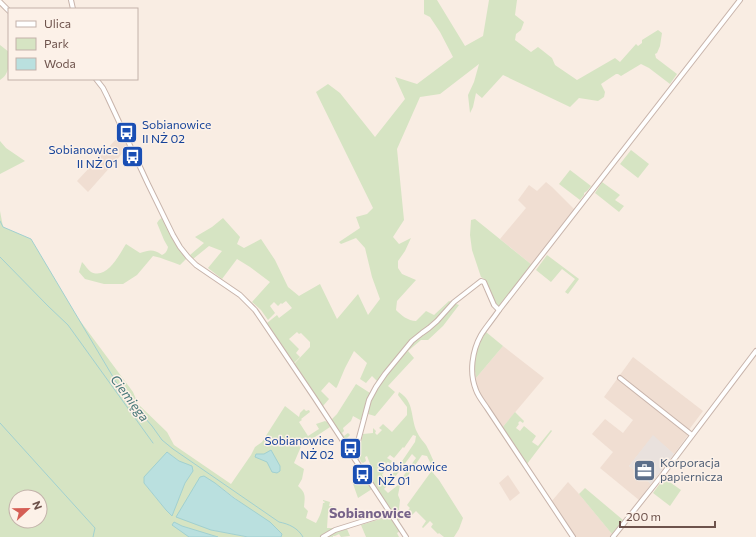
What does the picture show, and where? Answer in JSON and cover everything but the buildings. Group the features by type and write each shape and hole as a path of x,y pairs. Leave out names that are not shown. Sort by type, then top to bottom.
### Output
{"street":[{"path":"573,537 479,396 473,378 476,347 480,337 499,310 740,0"},
{"path":"0,2 8,10"},
{"path":"97,80 107,96 148,184 180,247 196,265 234,290 255,310 406,537"},
{"path":"355,459 356,449 369,400 385,374 412,341 437,321 454,302 480,281 484,282 494,305 499,310"},
{"path":"612,537 663,474 756,351"},
{"path":"620,378 692,435"},
{"path":"350,451 356,449"},
{"path":"323,537 335,530 390,512"}],"shaded area":[{"path":"121,134 128,147 88,192 77,181"},
{"path":"546,182 575,210 532,265 500,239 526,208 518,200 529,185 537,191"},
{"path":"503,346 544,378 502,428 482,397 477,386 476,378"},
{"path":"633,357 703,411 688,431 688,435 674,454 653,436 629,466 651,484 639,500 600,468 613,452 592,434 605,419 623,433 633,420 604,397"},
{"path":"653,435 674,454 651,484 629,466"},
{"path":"508,475 520,493 510,501 499,483"},
{"path":"568,482 612,534 610,537 575,537 551,502"}],"green space":[{"path":"424,0 437,0 465,46 483,36 489,0 517,0 515,15 524,22 521,30 516,34 515,40 531,52 538,47 552,58 555,65 577,80 615,58 620,62 636,44 638,46 642,43 642,40 658,30 662,33 660,46 655,54 656,58 677,74 670,84 649,68 641,64 621,76 616,74 601,84 605,92 604,97 598,101 579,98 570,107 503,75 482,98 476,93 470,113 468,95 474,82 479,64 440,94 420,97 397,149 404,220 393,237 399,244 411,238 398,261 398,268 402,274 416,280 397,301 396,310 407,319 416,321 426,311 434,315 449,301 459,305 443,326 428,340 421,340 408,351 414,358 388,386 395,392 375,416 368,414 371,399 380,384 372,376 366,383 360,379 367,363 354,351 337,387 336,388 329,382 321,391 329,399 323,406 294,364 310,347 310,342 301,333 299,334 297,332 289,339 299,349 296,353 300,357 294,363 267,323 277,315 279,318 292,308 286,301 278,306 274,302 270,306 275,313 268,320 261,310 252,302 270,282 237,259 222,279 208,268 222,251 209,246 193,259 190,255 204,243 195,237 212,227 223,218 240,237 237,244 244,248 261,239 275,260 288,287 299,296 320,284 337,319 358,294 368,315 380,299 372,277 365,248 356,238 341,244 339,242 360,228 356,217 367,214 373,208 316,92 328,84 340,93 375,137 405,99 395,77 417,84 453,57 430,17 424,14"},
{"path":"0,45 8,51 8,68 6,75 0,80"},
{"path":"0,141 6,148 25,161 0,174"},
{"path":"631,150 649,164 638,178 620,164"},
{"path":"570,170 591,186 580,200 559,184"},
{"path":"602,182 620,195 615,200 624,206 619,212 595,193"},
{"path":"0,211 3,227 31,239 78,318 133,392 138,404 167,432 174,445 231,484 255,447 262,442 285,406 299,417 300,413 304,409 306,411 309,410 310,412 299,422 308,436 319,429 316,424 325,421 327,422 330,427 309,441 305,437 294,463 304,469 302,479 298,486 304,495 304,507 308,511 306,518 316,523 321,513 323,503 325,502 323,500 330,502 329,506 337,507 336,513 328,513 327,528 333,528 333,533 347,529 350,536 341,537 339,534 333,537 281,537 282,534 215,483 211,530 248,537 0,537","holes":["167,452 193,471 185,483 172,515 166,510 144,483"]},
{"path":"163,217 187,258 180,265 153,256 137,275 123,284 104,284 85,279 79,272 82,262 91,272 97,274 102,273 112,265 126,244 140,253 151,251 162,255 166,252 168,247 157,223"},
{"path":"475,219 532,265 498,308 491,297 484,279 481,277 472,250 470,235 471,220"},
{"path":"547,255 579,279 568,294 565,292 575,279 562,269 551,282 536,270"},
{"path":"486,332 503,346 476,378 476,354"},
{"path":"356,384 370,393 365,404 366,406 362,421 353,416 351,421 343,428 344,431 342,433 344,436 348,433 350,435 347,438 350,441 354,438 358,439 355,448 352,449 331,420 337,414"},
{"path":"399,392 408,400 417,432 426,445 437,468 433,473 463,518 454,537 444,537 439,533 438,534 431,527 433,524 430,521 423,528 422,527 426,521 416,511 412,515 407,511 410,508 407,505 433,469 427,456 422,455 405,480 402,478 416,458 412,454 384,489 388,493 400,485 398,495 400,500 399,509 403,516 399,521 366,472 366,466 370,464 367,456 365,457 366,461 363,463 361,462 359,452 363,434 373,433 373,428 377,435 382,430 379,428 383,424 392,432 407,415 407,407 398,395","holes":["413,435 416,436 415,442 396,470 386,480 382,475 386,468 384,466 388,462 390,464 392,461 387,458 390,455 394,458 403,447 404,448"]},
{"path":"515,412 524,421 523,423 520,421 516,428 520,431 524,426 536,436 532,442 538,446 551,430 552,431 527,464 502,428"},
{"path":"359,470 372,489 358,498 352,481"},
{"path":"664,478 681,490 670,506 653,493"},
{"path":"585,488 623,520 612,534 579,494"},
{"path":"390,516 400,531 397,533 399,537 366,537 361,525"}],"water":[{"path":"271,450 280,466 280,471 277,473 272,472 267,462 255,457 256,454 264,454"},
{"path":"167,452 179,461 192,466 193,471 185,483 172,516 144,483 144,477"},
{"path":"204,476 270,522 282,534 281,537 248,537 211,530 176,517 200,477"},
{"path":"174,522 182,526 218,537 189,537 172,525"}],"waterway":[{"name":"Ciemięga","path":"0,221 3,227 31,239 122,392 152,426 162,440 279,522 290,525 296,529 303,537"},
{"path":"0,257 68,325 153,443"},
{"path":"0,423 95,528 93,537"}],"place":[{"name":"Sobianowice II NŻ 02","path":"126,132"},
{"name":"Sobianowice II NŻ 01","path":"133,157"},
{"name":"Sobianowice NŻ 02","path":"350,448"},
{"name":"Korporacja papiernicza","path":"645,470"},
{"name":"Sobianowice NŻ 01","path":"362,474"}],"district":[{"name":"Sobianowice","path":"370,513"}]}
